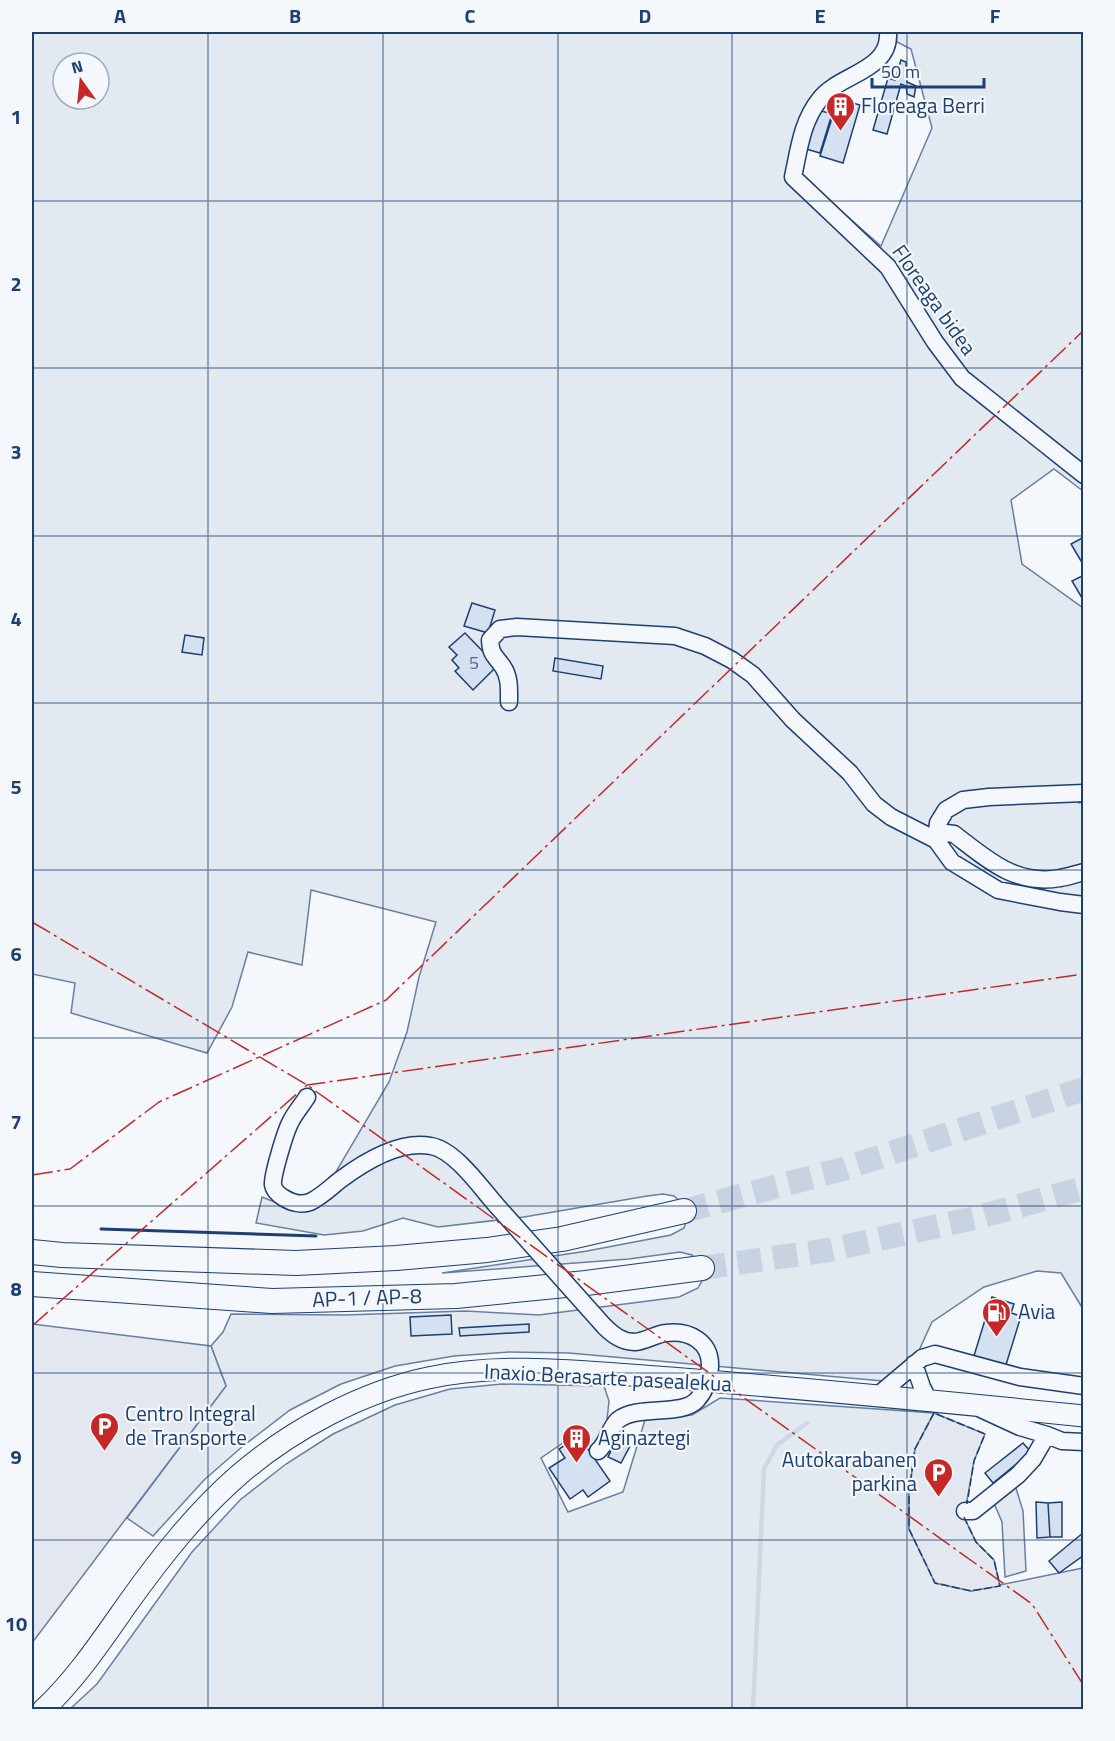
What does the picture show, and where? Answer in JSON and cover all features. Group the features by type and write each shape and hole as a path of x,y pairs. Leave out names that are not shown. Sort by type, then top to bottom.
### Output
{"highway":[{"name":"AP-1 / AP-8","path":"32,1252 296,1263 396,1258 487,1250 562,1239 684,1211"},
{"name":"AP-1 / AP-8","path":"32,1284 272,1300 456,1296 702,1268"},
{"path":"32,1301 114,1305 175,1294"}],"main road":[{"name":"Inaxio Berasarte pasealekua","path":"43,1710 93,1653 166,1551 211,1500 242,1472 294,1434 327,1416 393,1388 428,1378 467,1372 554,1371 709,1381 1083,1416"}],"street":[{"name":"Floreaga bidea","path":"888,32 889,39 879,60 834,86 820,98 803,127 793,177 888,267 935,342 962,378 1083,475"},
{"path":"508,702 509,685 505,669 491,651 490,640 500,629 528,628 651,634 675,636 705,646 732,660 753,675 793,720 850,773 874,804 891,818 936,840 952,862 998,890 1083,905"},
{"path":"936,840 938,823 946,810 963,800 1083,793"},
{"path":"936,840 946,833 954,834 1004,870 1030,879 1059,879 1083,872"},
{"path":"307,1097 290,1123 274,1173 273,1185 278,1194 289,1201 300,1204 310,1202 357,1167 389,1152 412,1145 431,1145 444,1149 456,1159 614,1336 625,1341 637,1342 665,1333 678,1333 690,1335 705,1346 710,1356 709,1381 696,1401 674,1409 631,1414 618,1421 604,1446 598,1451"},
{"path":"877,1396 922,1358 935,1354 1020,1377 1083,1386"},
{"path":"914,1364 930,1401"},
{"path":"969,1404 1062,1441 1083,1442"},
{"path":"965,1511 973,1510 1018,1475 1034,1459 1047,1435"}],"shaded area":[{"path":"32,32 1083,32 1083,491 1054,469 1011,500 1022,564 1083,608 1084,784 1081,785 1079,803 1083,802 1083,1309 1061,1273 1037,1271 984,1287 932,1322 916,1357 883,1381 569,1353 509,1352 454,1356 395,1366 341,1384 290,1410 204,1480 153,1536 127,1518 226,1386 211,1346 223,1332 231,1314 345,1315 466,1311 539,1315 679,1297 698,1288 703,1279 701,1264 692,1255 680,1252 629,1259 442,1273 587,1251 671,1235 684,1228 687,1219 684,1205 674,1196 663,1194 524,1217 438,1227 403,1218 363,1231 324,1235 256,1223 262,1197 295,1210 315,1209 338,1191 334,1175 389,1082 407,1032 419,977 436,922 311,890 302,965 248,952 232,1007 207,1053 71,1013 75,983 32,974","holes":["897,42 911,49 932,128 881,246 799,174 818,97"]},
{"name":"Centro Integral de Transporte","path":"32,1324 211,1346 226,1386 32,1643"},
{"path":"502,1384 604,1386 609,1401 606,1429 591,1448 579,1432 541,1458 568,1512 623,1492 645,1420 692,1415 720,1398 934,1413 915,1449 909,1493 909,1529 971,1591 1083,1568 1083,1709 69,1710 97,1684 192,1552 240,1500 286,1464 333,1434 395,1405 450,1389"},
{"name":"Autokarabanen parkina","path":"934,1413 985,1434 974,1461 964,1517 976,1542 994,1560 1000,1586 971,1591 935,1583 909,1529 909,1493 915,1449"},
{"path":"1015,1485 1023,1511 1026,1571 1005,1577 1002,1522 993,1501"}],"building":[{"path":"901,60 906,62 907,82 916,86 914,97 907,94 906,86 901,84 887,134 873,130 888,78 895,80"},
{"name":"Floreaga Berri","path":"838,99 860,105 843,163 820,156"},
{"path":"818,110 832,114 820,153 806,149"},
{"path":"1084,537 1084,566 1071,544"},
{"path":"1084,575 1084,598 1082,598 1072,581"},
{"path":"472,603 495,610 488,633 464,626"},
{"path":"465,633 497,666 473,690 455,671 459,668 452,660 457,655 449,647"},
{"path":"185,635 204,638 202,655 182,652"},
{"path":"555,658 603,666 601,679 553,671"},
{"name":"Avia","path":"992,1297 1014,1304 1011,1313 1021,1316 1005,1368 973,1359"},
{"path":"451,1315 452,1334 411,1336 410,1317"},
{"path":"529,1324 529,1332 460,1336 459,1328"},
{"name":"Aginaztegi","path":"579,1436 610,1481 588,1497 583,1490 570,1499 549,1468 565,1458 559,1449"},
{"path":"617,1439 630,1446 621,1463 608,1457"},
{"path":"1023,1443 1031,1452 993,1483 985,1473"},
{"path":"1036,1502 1048,1503 1050,1537 1037,1538"},
{"path":"1062,1502 1062,1537 1050,1537 1048,1503"},
{"path":"1084,1532 1084,1555 1059,1573 1049,1561"}],"waterway":[{"path":"753,1710 764,1469 777,1445 807,1423"}],"tunnel":[{"path":"684,1211 843,1169 1084,1089"},
{"path":"702,1268 829,1250 975,1218 1084,1188"}],"fence":[{"path":"964,1517 976,1542 994,1560 1000,1586 971,1591 935,1583 909,1529 909,1493 915,1449 934,1413 985,1434 974,1461 967,1504"}],"wall":[{"path":"101,1229 316,1236"}],"power":[{"path":"32,1175 70,1169 159,1102 386,1000 1084,330"},
{"path":"32,922 307,1085 1032,1604 1084,1686"},
{"path":"32,1326 307,1085 1084,974"}],"place":[{"name":"Floreaga Berri","path":"840,132"},
{"name":"Avia","path":"997,1338"},
{"name":"Centro Integral de Transporte","path":"104,1452"},
{"name":"Aginaztegi","path":"577,1464"},
{"name":"Autokarabanen parkina","path":"938,1498"}]}
